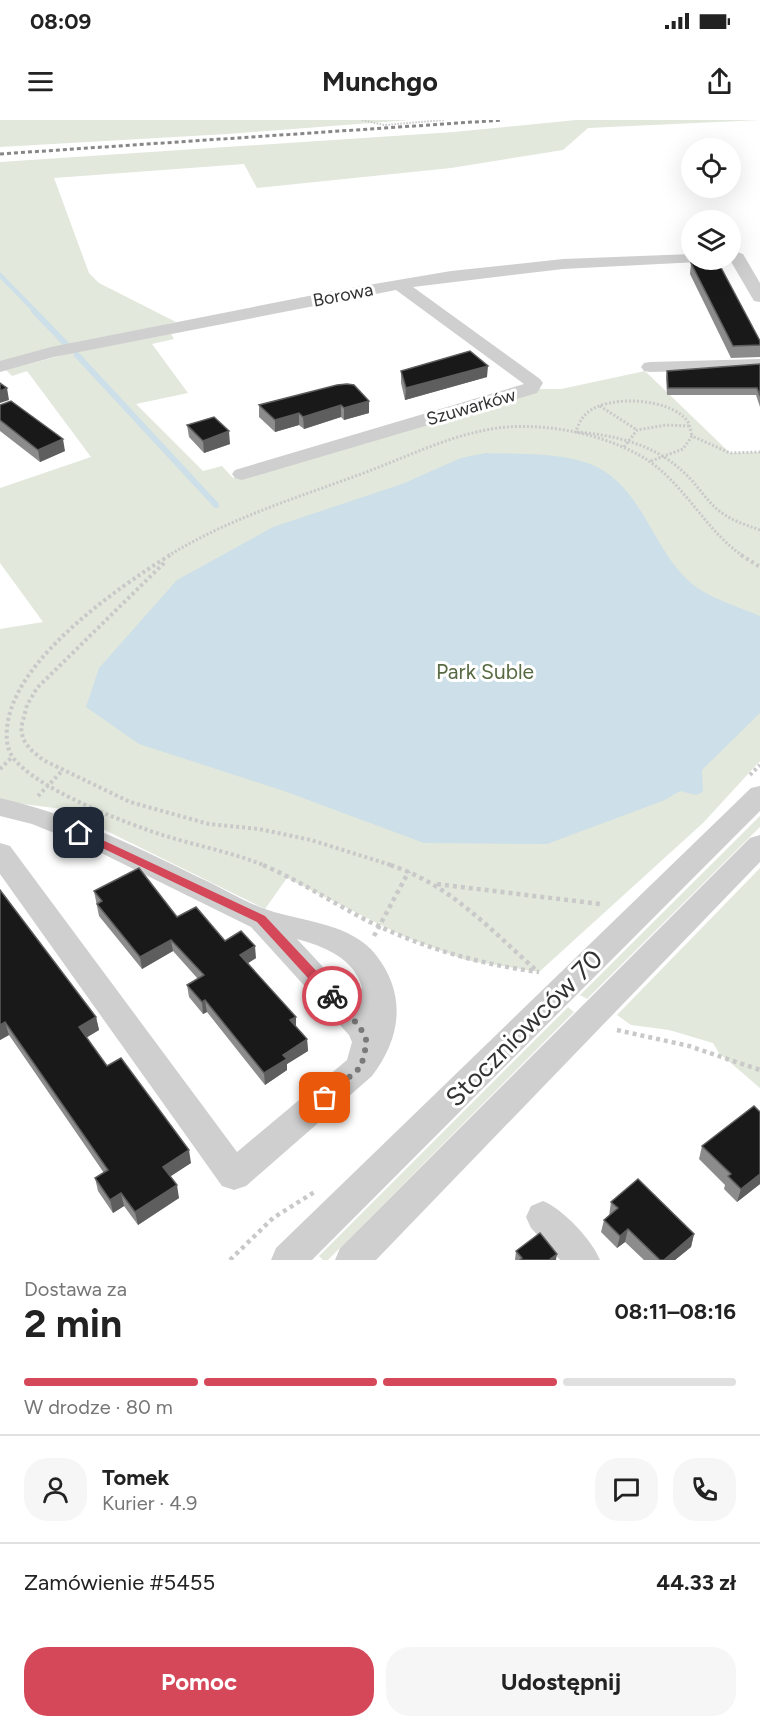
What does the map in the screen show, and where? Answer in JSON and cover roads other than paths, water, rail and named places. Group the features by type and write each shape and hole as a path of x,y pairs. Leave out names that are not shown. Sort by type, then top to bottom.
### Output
{"street":[{"path":"741,257 760,256"},
{"name":"Borowa","path":"0,367 51,352 398,284 563,264 681,259"},
{"path":"741,268 760,297"},
{"name":"Szuwarków","path":"242,474 531,389 534,383 398,284"},
{"path":"650,367 760,364"},
{"name":"Stoczniowców 70","path":"288,1260 760,795"},
{"path":"0,807 38,816 100,841 261,919 320,935 358,955 372,974 383,1013 381,1032 374,1051 361,1067 234,1175 0,853"},
{"name":"Stoczniowców 70","path":"352,1260 760,845"},
{"path":"261,919 360,1027 367,1042 361,1067"},
{"path":"345,1011 357,1008 378,993"},
{"path":"543,1217 583,1260"}],"waterway":[{"path":"0,275 36,312"},
{"path":"34,311 66,344"},
{"path":"77,355 216,505"}],"railway":[{"path":"0,154 503,120"}],"park label":[{"name":"Park Suble","path":"485,672"}]}
